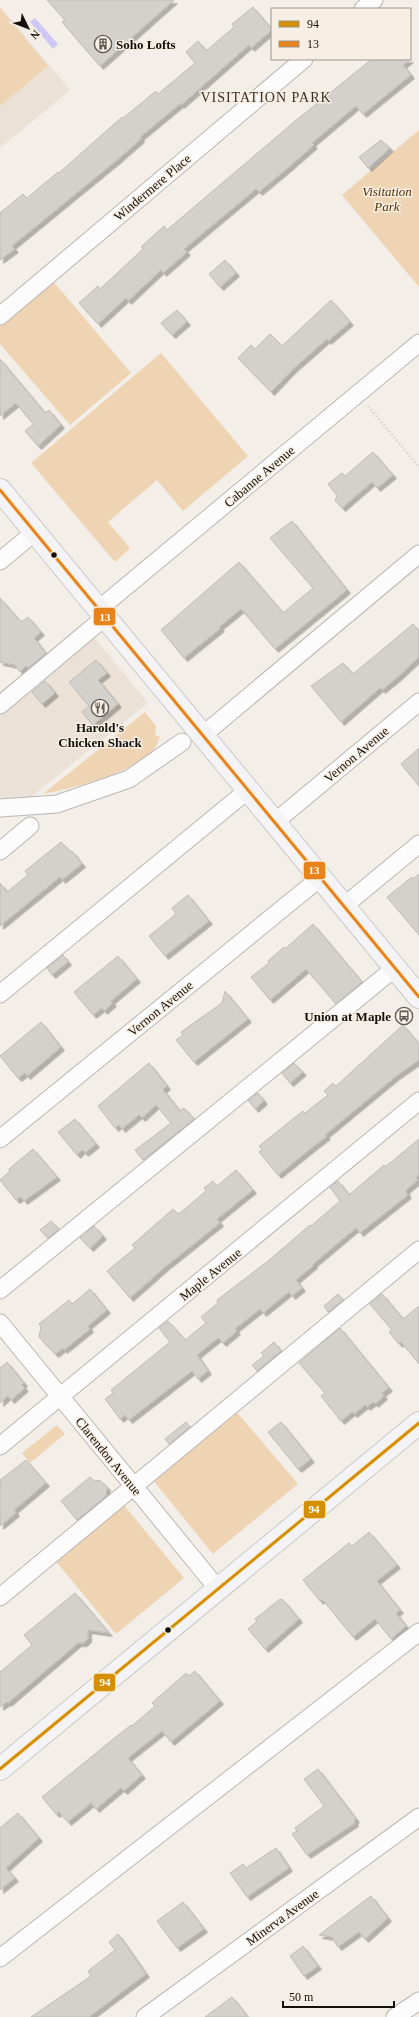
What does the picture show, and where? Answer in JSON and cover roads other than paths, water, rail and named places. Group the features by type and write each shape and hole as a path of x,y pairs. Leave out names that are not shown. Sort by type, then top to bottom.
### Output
{"main road":[{"path":"0,490 419,997"},
{"path":"0,1768 419,1423"}],"street":[{"path":"364,8 374,0"},
{"name":"Windermere Place","path":"0,316 303,60"},
{"name":"Cabanne Avenue","path":"0,705 102,613 419,343"},
{"path":"0,561 35,532"},
{"path":"203,735 419,554"},
{"name":"Vernon Avenue","path":"275,822 419,702"},
{"path":"0,808 57,804 129,779 182,742"},
{"path":"0,994 248,790"},
{"path":"0,851 30,826"},
{"path":"344,906 419,844"},
{"name":"Vernon Avenue","path":"0,1139 320,878"},
{"path":"0,1290 395,968"},
{"name":"Maple Avenue","path":"0,1446 419,1101"},
{"path":"0,1597 419,1250"},
{"name":"Clarendon Avenue","path":"0,1323 218,1589"},
{"path":"0,1958 419,1632"},
{"name":"Minerva Avenue","path":"145,2017 419,1817"},
{"path":"396,2017 419,2001"}],"place":[{"name":"Soho Lofts","path":"103,44"},
{"name":"Harold's Chicken Shack","path":"100,708"},
{"name":"Union at Maple","path":"404,1016"}],"district":[{"name":"VISITATION PARK","path":"266,97"}],"park label":[{"name":"Visitation Park","path":"387,198"}]}
